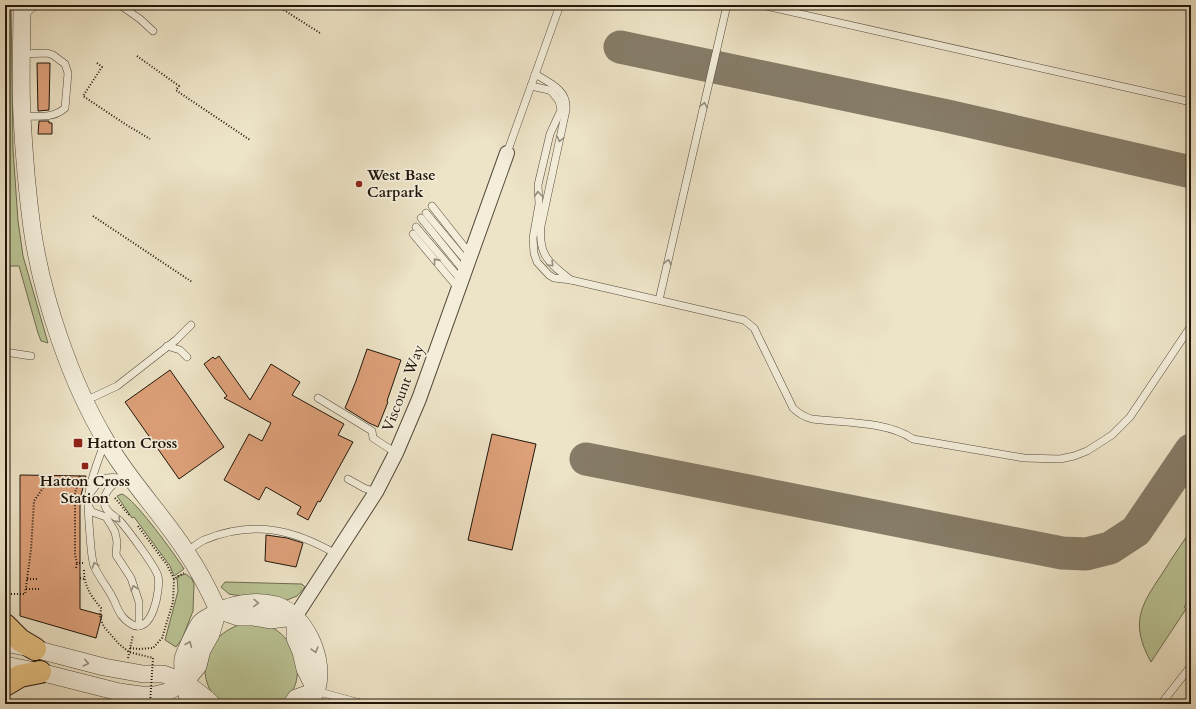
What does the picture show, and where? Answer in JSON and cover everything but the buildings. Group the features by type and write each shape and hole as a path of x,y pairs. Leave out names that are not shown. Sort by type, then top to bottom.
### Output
{"highway":[{"path":"5,625 20,640 35,649"},
{"path":"5,685 20,676 40,672"}],"street":[{"path":"5,665 40,672 119,692 155,696 167,692 185,682 198,666 202,650 211,634 218,610 208,587 190,559 124,476 85,401 49,304 37,257 32,228 22,116 22,11"},
{"name":"Viscount Way","path":"296,617 376,492 396,452 419,399 507,153"},
{"path":"218,610 238,618 253,617 270,620 296,617 309,634 319,670 312,697 296,698 292,704"},
{"path":"5,643 35,649 104,667 143,674 163,674 185,682 212,704"},
{"path":"185,682 189,704"}],"lane":[{"path":"22,11 36,5"},
{"path":"120,5 140,19 153,31"},
{"path":"507,153 560,5"},
{"path":"659,300 727,5"},
{"path":"762,5 1191,102"},
{"path":"22,54 47,53 53,55 65,64 68,73 65,108 60,113 51,116 22,116"},
{"path":"535,74 561,91 565,99 566,110 545,203 540,235 541,247 546,258 555,268 571,280"},
{"path":"531,86 552,92 559,101 561,110 550,134 538,185 539,204 533,232 532,245 537,262 549,275 554,278 571,280 744,320 754,328 793,408 799,414 806,417 818,420 876,426 904,433 913,439 1024,458 1060,459 1074,456 1087,452 1112,435 1130,417 1191,326"},
{"path":"432,206 464,271"},
{"path":"423,216 464,271"},
{"path":"416,227 464,271"},
{"path":"413,234 464,271"},
{"path":"85,401 116,386 191,325"},
{"path":"167,346 180,350 187,357"},
{"path":"5,352 31,356"},
{"path":"318,398 372,431 373,438 396,452"},
{"path":"106,441 92,480 88,498 91,554 101,580 114,599 120,614 126,620 137,626 144,625 148,622 155,605 159,582 158,574 152,564 120,521 105,507 105,495 124,476"},
{"path":"88,498 103,478 108,476 124,476"},
{"path":"348,479 364,488 376,492"},
{"path":"88,507 92,512 106,517 115,532 117,542 116,555 131,578 139,602 137,626"},
{"path":"190,559 203,540 246,529 283,531 304,538 336,554"},
{"path":"1161,704 1191,666"},
{"path":"312,697 364,704"}],"path":[{"path":"276,5 320,33"},
{"path":"136,56 179,86 176,90 180,93 250,140"},
{"path":"97,63 102,67 83,96 150,139"},
{"path":"93,216 192,282"},
{"path":"5,594 25,594 32,550 34,501 45,485"},
{"path":"130,648 153,648 162,638 173,602 174,579 190,559"},
{"path":"76,563 76,568"},
{"path":"27,579 40,578"},
{"path":"80,578 84,579"},
{"path":"26,589 39,589"},
{"path":"137,626 130,652 153,658 150,704"}],"green space":[{"path":"5,5 11,5 13,149 18,221 23,256 48,343 41,341 19,266 10,266 9,339 5,329"},
{"path":"122,494 128,498 145,516 184,569 174,576 170,566 134,517 132,518 117,496"},
{"path":"1191,530 1191,597 1184,607 1186,609 1151,662 1141,637 1139,626 1143,606 1154,585"},
{"path":"186,574 192,579 194,584 193,611 182,639 176,647 165,640 178,591 177,576"},
{"path":"225,582 302,584 305,587 297,596 287,600 229,594 221,587"},
{"path":"246,623 265,625 275,629 287,640 291,647 297,662 297,677 292,691 283,704 220,704 211,692 206,680 205,667 207,655 213,644 221,635 232,628"}],"taxiway":[{"path":"620,47 947,116 1191,172"},
{"path":"586,459 1062,553 1086,554 1110,548 1136,531 1191,450"}],"place":[{"name":"West Base Carpark","path":"359,184"},
{"name":"Hatton Cross","path":"78,443"},
{"name":"Hatton Cross Station","path":"85,466"}]}
